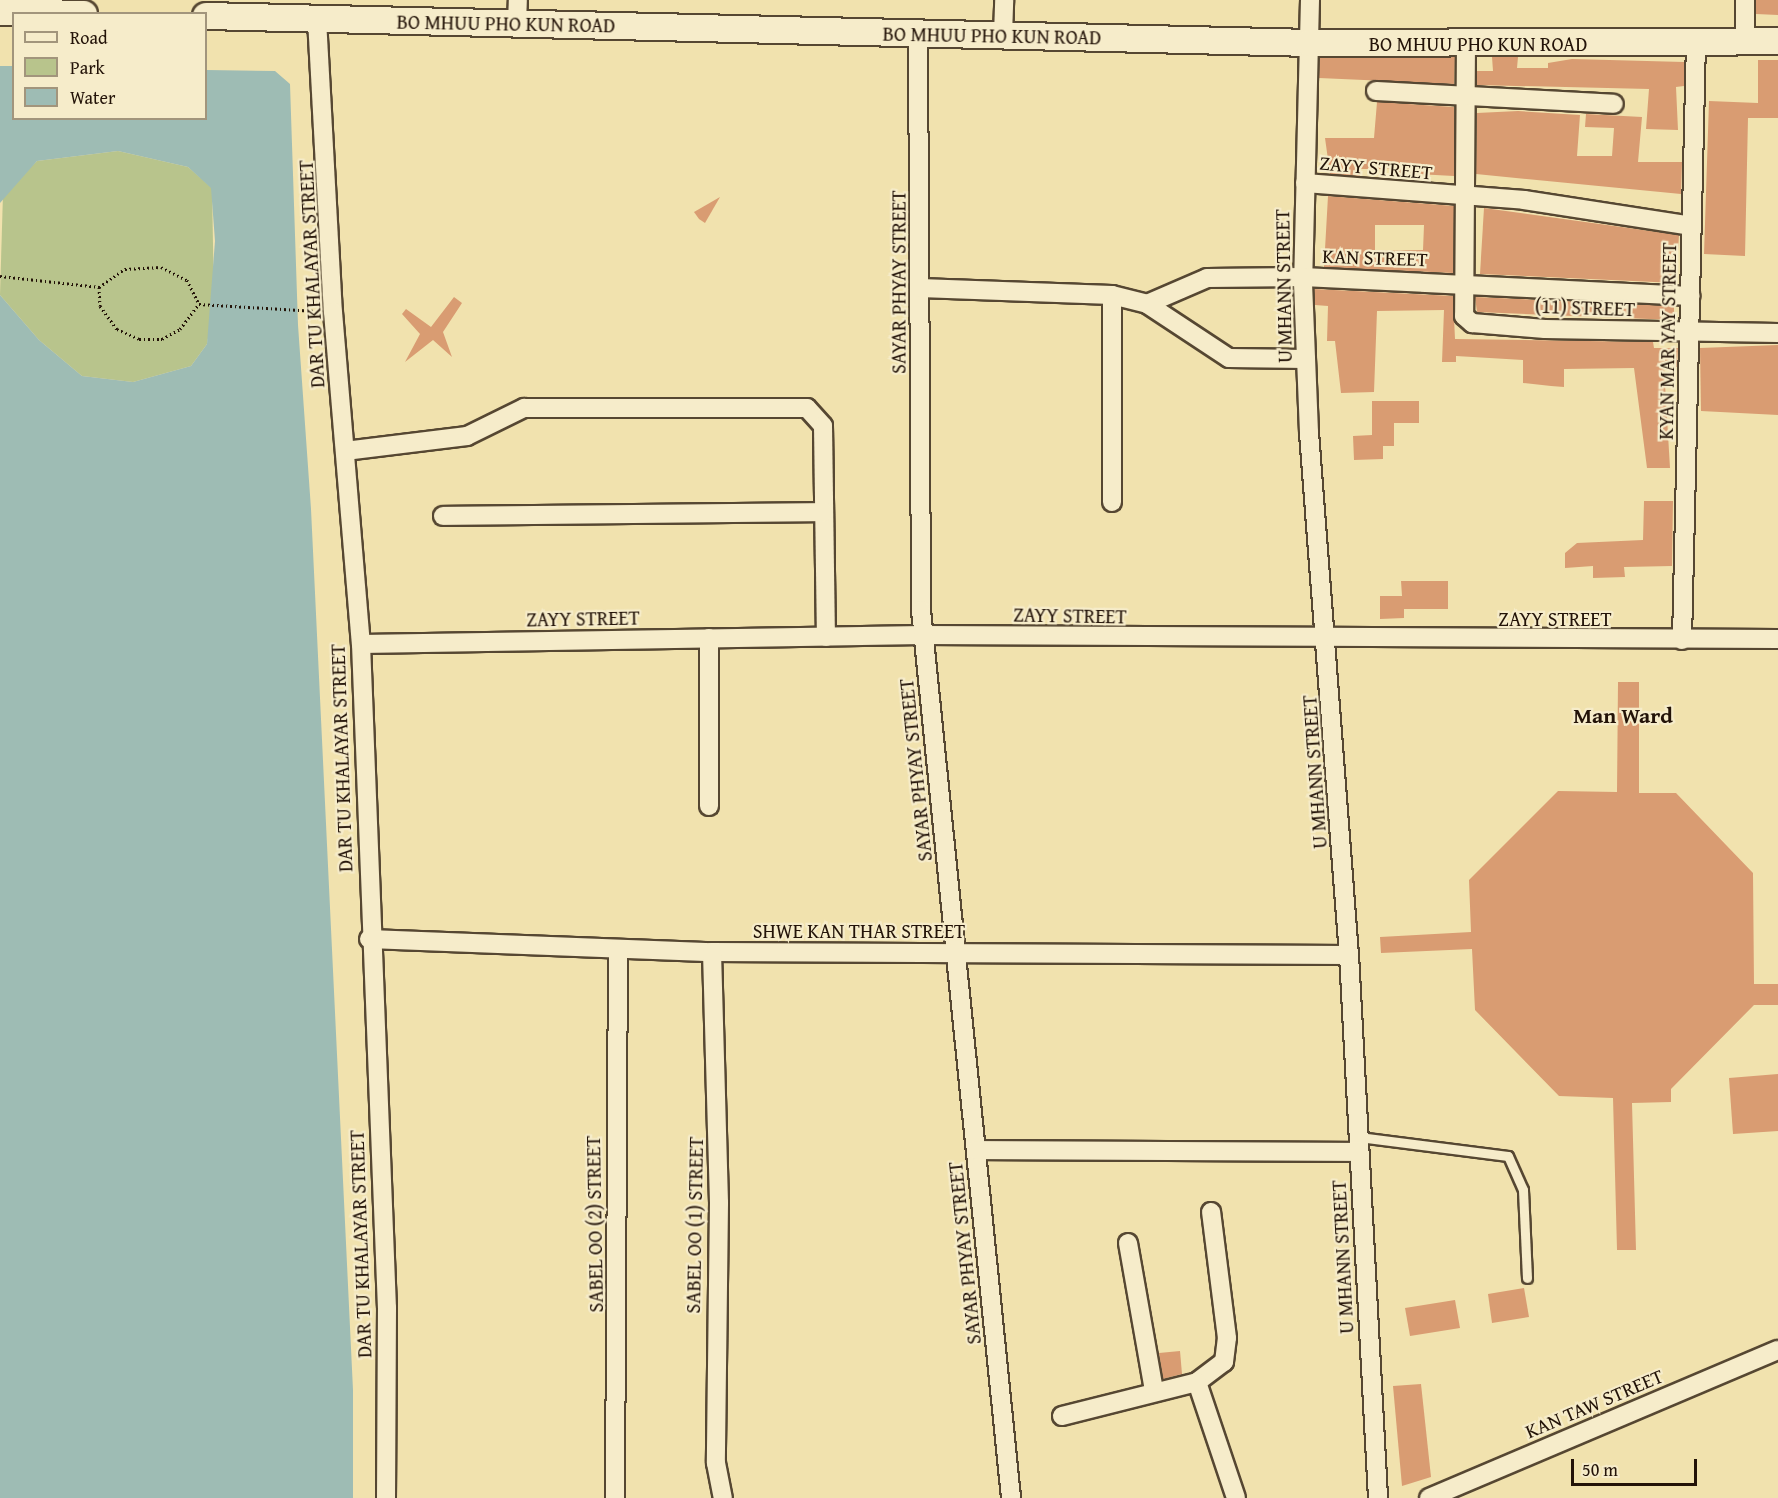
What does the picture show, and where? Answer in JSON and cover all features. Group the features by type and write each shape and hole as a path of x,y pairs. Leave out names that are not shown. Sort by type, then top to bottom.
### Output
{"street":[{"path":"1003,35 1004,0"},
{"name":"U MHANN STREET","path":"1310,0 1303,277 1306,359 1349,955 1377,1498"},
{"path":"1745,0 1745,42"},
{"name":"BO MHUU PHO KUN ROAD","path":"207,16 317,19 517,12 918,33 1309,44 1778,41"},
{"name":"DAR TU KHALAYAR STREET","path":"317,19 345,451 361,644 369,939 387,1308 386,1498"},
{"name":"SAYAR PHYAY STREET","path":"918,33 923,635 957,952 1010,1498"},
{"name":"KYAN MAR YAY STREET","path":"1682,640 1696,42"},
{"path":"1461,282 1467,98 1466,43"},
{"path":"1376,91 1467,98 1614,104"},
{"name":"ZAYY STREET","path":"1305,183 1535,201 1692,226"},
{"name":"KAN STREET","path":"1147,304 1207,278 1303,277 1461,282 1691,296"},
{"name":"(11) STREET","path":"1461,282 1464,316 1472,323 1545,329 1778,333"},
{"path":"920,288 1112,295 1147,304 1229,358 1306,359"},
{"path":"1112,295 1112,502"},
{"path":"345,451 467,436 524,408 807,408 823,426 826,637"},
{"path":"443,516 824,512"},
{"name":"ZAYY STREET","path":"361,644 923,635 1328,641 1778,639"},
{"path":"709,639 709,806"},
{"name":"SHWE KAN THAR STREET","path":"369,939 712,952 1349,955"},
{"name":"SABEL OO (2) STREET","path":"615,1498 618,949"},
{"name":"SABEL OO (1) STREET","path":"712,952 719,1203 716,1463 723,1498"},
{"path":"976,1150 1359,1145"},
{"path":"1062,1416 1197,1382 1224,1362 1227,1338 1211,1212"},
{"path":"1128,1243 1154,1391"},
{"name":"KAN TAW STREET","path":"1428,1498 1778,1350"},
{"path":"1197,1382 1236,1498"}],"lane":[{"path":"1359,1145 1508,1156 1523,1190 1527,1278"}],"path":[{"path":"0,276 99,287 126,268 161,267 187,280 199,304"},
{"path":"99,287 100,306 117,329 139,339 162,339 180,329 199,304"},
{"path":"199,304 302,310"}],"green space":[{"path":"118,151 188,167 212,188 214,301 207,344 191,366 133,382 82,376 39,340 0,295 3,194 37,161"}],"water":[{"path":"0,66 12,66 12,120 207,120 207,70 275,71 290,84 298,325 311,509 353,1390 353,1498 0,1498 0,295 39,340 82,376 133,382 191,366 207,344 215,241 211,188 188,167 118,151 37,161 0,203"}],"building":[{"path":"1756,0 1778,0 1778,15 1756,14"},
{"path":"1455,57 1454,84 1319,78 1320,58"},
{"path":"1492,57 1518,57 1517,68 1548,68 1548,63 1572,59 1684,62 1684,86 1676,87 1678,130 1646,129 1649,89 1477,85 1477,71 1493,71"},
{"path":"1758,60 1778,60 1778,118 1748,118 1745,256 1704,254 1709,101 1758,103"},
{"path":"1377,102 1454,107 1454,176 1398,173 1398,169 1360,169 1360,176 1330,174 1325,138 1374,138"},
{"path":"1518,111 1580,115 1577,156 1612,156 1614,128 1585,127 1586,114 1642,117 1638,162 1682,162 1681,194 1476,174 1477,113"},
{"path":"1328,196 1454,206 1453,273 1324,267","holes":["1375,225 1424,225 1423,250 1375,251"]},
{"path":"720,197 705,223 699,219 694,212"},
{"path":"1484,208 1679,235 1676,283 1480,274"},
{"path":"1314,289 1453,296 1455,339 1653,342 1654,348 1678,348 1677,367 1664,367 1670,468 1647,468 1634,368 1564,369 1564,387 1523,383 1523,360 1456,356 1456,362 1442,362 1444,310 1377,311 1374,392 1341,393 1335,341 1327,341 1328,306 1315,305"},
{"path":"454,297 462,303 443,332 452,357 433,340 405,362 420,334 402,314 406,309 431,327"},
{"path":"1475,297 1674,306 1674,320 1477,312"},
{"path":"1778,345 1778,415 1701,411 1700,348"},
{"path":"1372,401 1419,401 1419,423 1394,423 1394,446 1383,446 1383,459 1354,460 1353,436 1372,435"},
{"path":"1644,501 1673,501 1672,566 1624,567 1625,577 1593,578 1593,566 1565,568 1565,553 1577,543 1643,540"},
{"path":"1401,581 1448,581 1448,609 1404,609 1404,618 1380,619 1380,596 1402,596"},
{"path":"1618,682 1639,682 1639,793 1676,793 1753,873 1754,984 1778,984 1778,1005 1754,1005 1671,1089 1671,1102 1632,1103 1636,1250 1617,1250 1613,1098 1559,1096 1475,1010 1472,949 1381,953 1380,937 1471,932 1469,880 1558,791 1617,792"},
{"path":"1778,1074 1778,1131 1733,1134 1729,1078"},
{"path":"1524,1288 1529,1317 1492,1323 1488,1294"},
{"path":"1455,1300 1460,1328 1410,1336 1405,1308"},
{"path":"1180,1351 1182,1374 1163,1379 1159,1353"},
{"path":"1421,1384 1431,1477 1402,1486 1393,1386"}],"district":[{"name":"Man Ward","path":"1623,716"}]}
